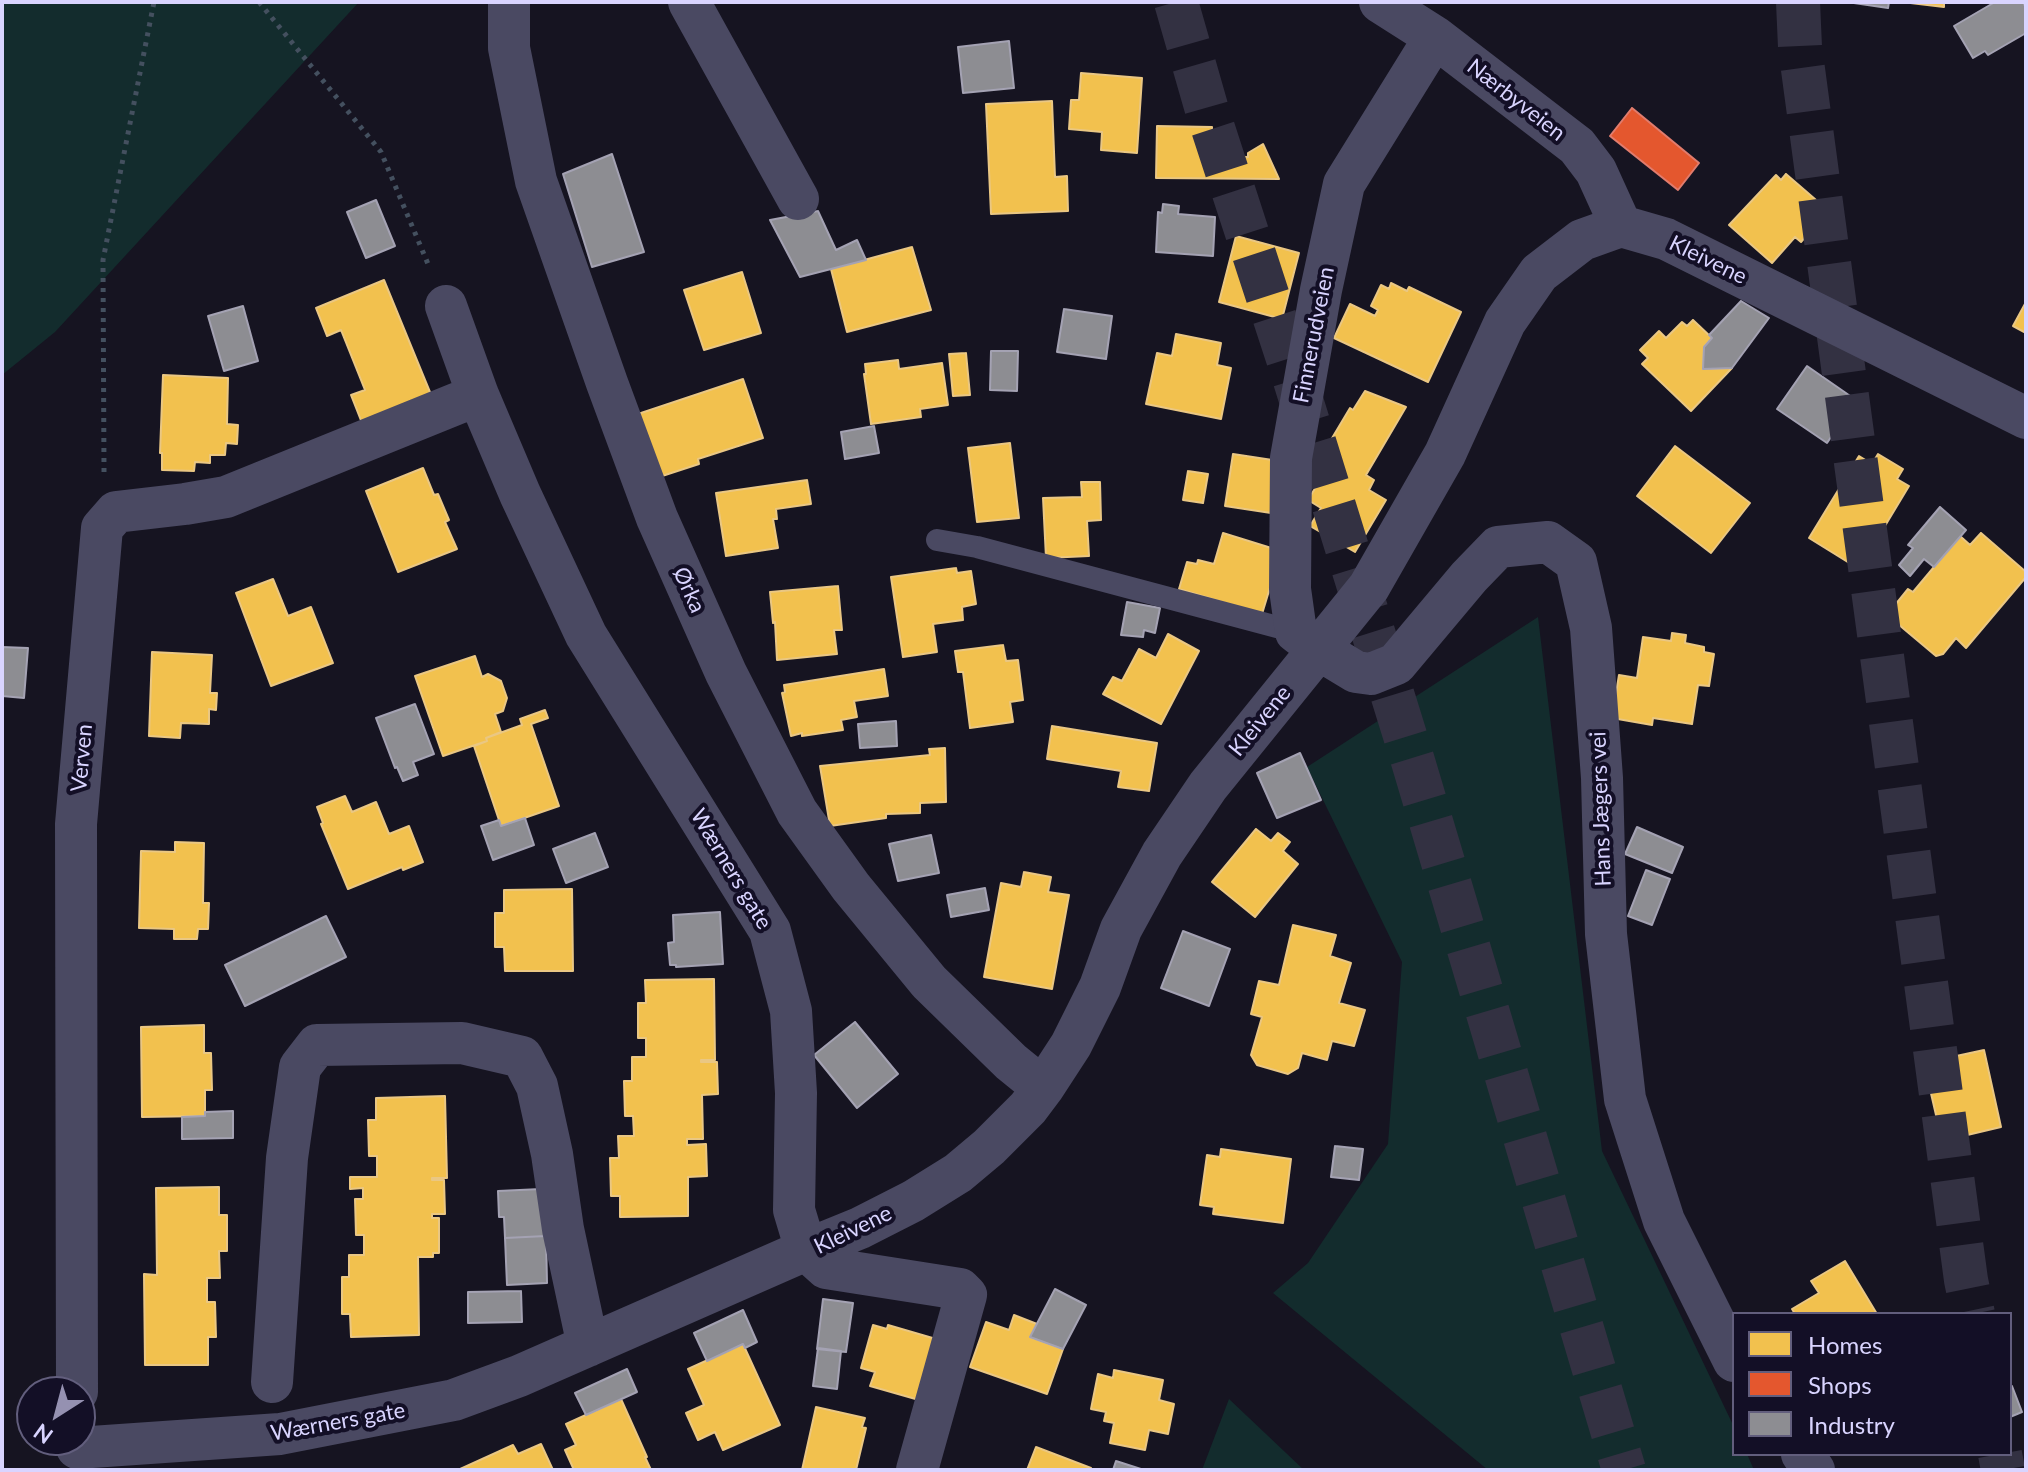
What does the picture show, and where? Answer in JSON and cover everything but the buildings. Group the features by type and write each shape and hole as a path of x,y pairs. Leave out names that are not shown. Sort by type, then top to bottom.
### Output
{"street":[{"name":"Ørka","path":"509,2 509,48 536,181 657,518 726,673 797,812 851,887 929,982 1011,1062 1035,1098"},
{"path":"689,2 798,199"},
{"name":"Nærbyveien","path":"1380,2 1435,37 1577,146 1596,171 1621,226"},
{"name":"Finnerudveien","path":"1307,641 1290,589 1291,458 1321,290 1344,184 1435,37"},
{"name":"Kleivene","path":"917,1470 966,1295 960,1289 826,1268 806,1250 860,1228 958,1173 989,1147 1035,1098 1071,1045 1100,987 1121,929 1162,854 1307,641 1369,587 1445,454 1505,322 1539,273 1582,240 1621,226 1666,239 2026,418"},
{"name":"Wærners gate","path":"96,1451 280,1434 454,1400 519,1376 806,1250 794,1210 796,1093 791,1011 770,931 586,635 520,494 478,395 446,306"},
{"path":"116,512 226,497 478,395"},
{"name":"Verven","path":"77,1376 76,824 102,528 116,512"},
{"name":"Hans Jægers vei","path":"1307,641 1356,672 1371,674 1396,664 1498,547 1548,542 1576,562 1591,628 1602,778 1606,934 1625,1099 1664,1221 1732,1357"},
{"path":"272,1382 287,1158 293,1113 300,1067 317,1045 462,1043 522,1057 537,1086 588,1346"}],"lane":[{"path":"937,540 977,547 1307,641"}],"path":[{"path":"116,512 104,472 103,260 154,2"},
{"path":"259,2 381,152 446,306"}],"green space":[{"path":"2,2 359,2 55,332 2,375"},
{"path":"1538,617 1602,1151 1732,1423 1732,1456 1748,1456 1754,1470 1488,1470 1273,1293 1308,1263 1388,1144 1402,962 1307,767"},
{"path":"1229,1399 1304,1470 1202,1470"}],"tunnel":[{"path":"1176,2 1207,110 1294,377 1412,758 1624,1470"},
{"path":"1798,2 1800,47 1973,1312"},
{"path":"2000,1456 2003,1470"}]}
